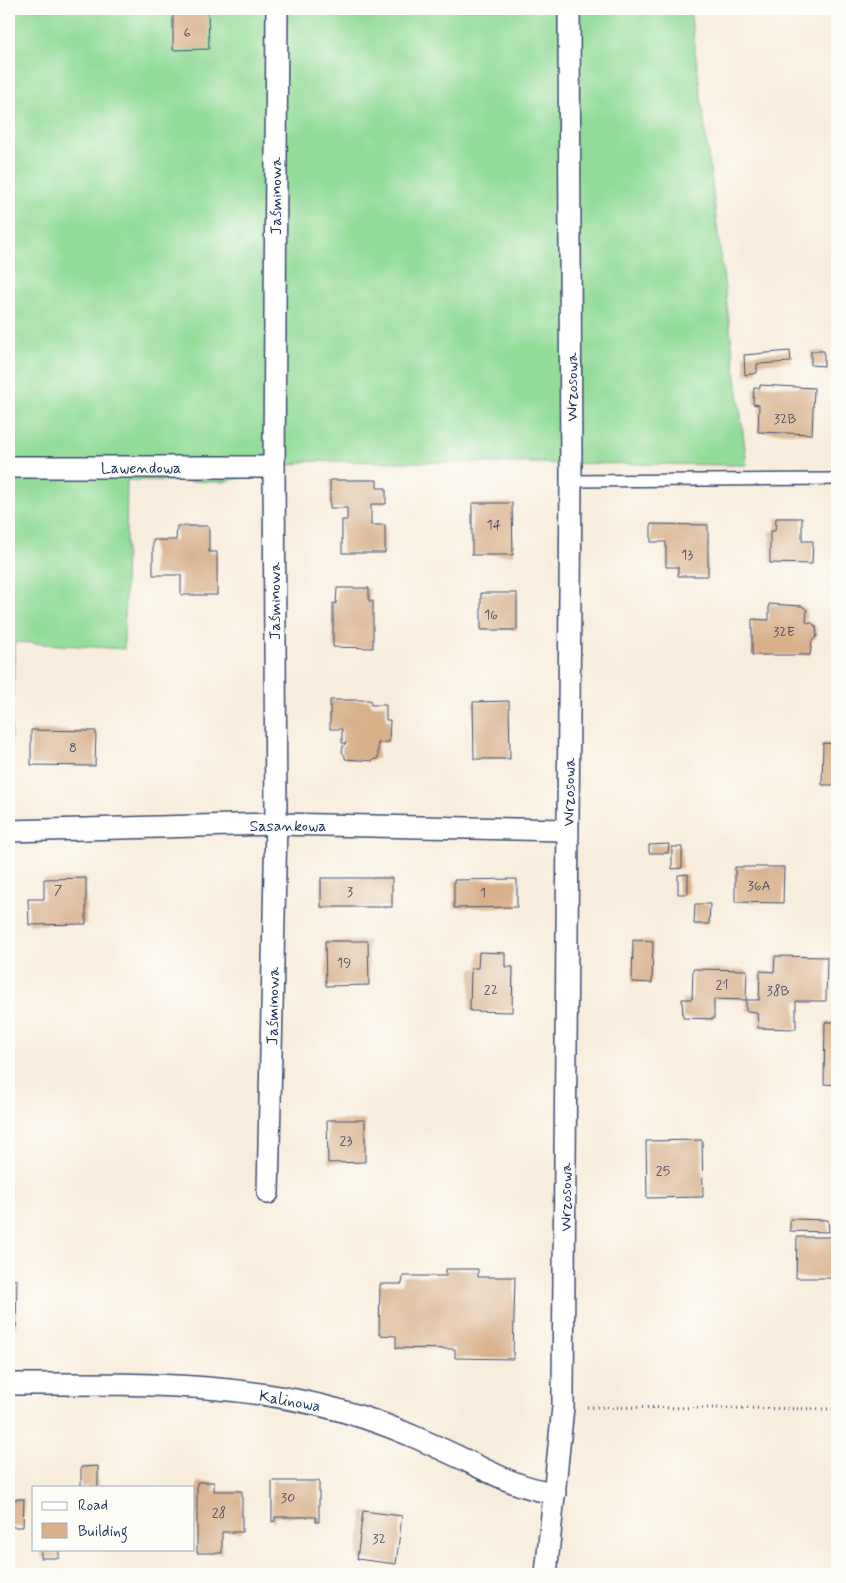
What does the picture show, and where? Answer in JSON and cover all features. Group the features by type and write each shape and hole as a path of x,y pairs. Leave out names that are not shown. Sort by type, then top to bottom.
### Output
{"street":[{"name":"Jaśminowa","path":"268,1194 276,824 274,467 277,9"},
{"name":"Wrzosowa","path":"546,1574 563,1407 571,481 569,9"},
{"name":"Lawendowa","path":"9,467 274,467"},
{"name":"Sasankowa","path":"9,831 276,824 567,830"},
{"name":"Kalinowa","path":"9,1384 172,1385 264,1394 316,1403 366,1418 408,1434 513,1483 542,1492 555,1493"}],"lane":[{"path":"571,481 837,479"}],"path":[{"path":"579,1408 837,1409"}],"green space":[{"path":"9,9 690,9 747,465 307,461 223,482 127,480 124,649 15,642 9,783"}],"building":[{"path":"173,9 208,9 209,49 173,50"},
{"path":"790,351 791,362 757,364 757,373 745,375 744,355"},
{"path":"811,351 824,351 824,366 811,365"},
{"path":"760,385 814,388 812,434 758,432 759,405 753,404 754,388 760,388"},
{"path":"330,480 377,480 377,488 386,488 386,504 371,504 371,525 385,525 385,553 342,553 342,520 347,520 347,508 330,508"},
{"path":"472,503 512,503 513,555 472,555"},
{"path":"776,518 802,518 802,541 813,541 812,564 770,563 770,531 775,531"},
{"path":"651,524 708,525 708,576 678,576 678,567 666,567 666,542 651,542"},
{"path":"177,526 209,526 209,552 217,552 217,595 181,595 181,575 153,575 153,540 176,540"},
{"path":"337,588 369,588 369,601 373,601 373,648 333,647 333,603 336,604"},
{"path":"481,593 517,593 517,630 481,630"},
{"path":"769,604 802,606 807,610 806,622 812,623 816,627 817,636 812,641 810,655 752,655 752,619 769,620"},
{"path":"330,700 370,700 371,705 386,705 386,720 390,720 389,742 378,743 378,759 373,761 345,759 342,752 343,746 346,743 342,743 342,729 330,729"},
{"path":"509,701 510,759 474,759 473,702"},
{"path":"31,730 96,731 95,766 31,765"},
{"path":"823,743 837,744 837,785 822,785"},
{"path":"669,844 668,853 649,853 649,845"},
{"path":"672,847 682,847 682,868 672,869"},
{"path":"735,867 784,867 783,903 735,902"},
{"path":"688,874 688,894 678,894 678,875"},
{"path":"86,878 86,924 29,925 28,899 44,899 44,879"},
{"path":"321,878 392,878 392,907 321,907"},
{"path":"517,879 517,907 454,908 454,880"},
{"path":"695,904 710,904 709,924 694,924"},
{"path":"633,940 653,941 652,983 632,982"},
{"path":"325,941 368,941 369,985 326,986"},
{"path":"479,952 505,953 505,967 513,967 512,1012 470,1011 471,968 478,968"},
{"path":"775,956 827,957 826,1001 796,1001 796,1029 758,1028 757,1012 746,1011 746,1000 759,1000 760,971 774,972"},
{"path":"693,969 747,970 746,1000 714,999 714,1019 683,1018 682,999 692,999"},
{"path":"825,1022 837,1022 837,1085 824,1084"},
{"path":"327,1120 365,1120 365,1162 328,1163"},
{"path":"702,1140 703,1197 647,1198 646,1141"},
{"path":"790,1219 828,1220 829,1232 790,1231"},
{"path":"797,1237 837,1237 837,1278 796,1278"},
{"path":"446,1269 478,1269 478,1277 515,1277 513,1359 455,1358 455,1349 396,1348 396,1336 379,1335 380,1284 402,1284 403,1276 446,1276"},
{"path":"9,1280 17,1280 16,1327 9,1327"},
{"path":"98,1466 98,1486 81,1486 81,1467"},
{"path":"272,1481 319,1481 319,1522 316,1522 316,1517 275,1517 275,1521 272,1522"},
{"path":"197,1482 214,1482 214,1491 242,1491 242,1532 222,1532 222,1553 197,1553"},
{"path":"9,1499 24,1499 23,1527 9,1527"},
{"path":"363,1511 402,1516 396,1564 357,1559"},
{"path":"41,1550 59,1550 59,1558 41,1558"}]}
